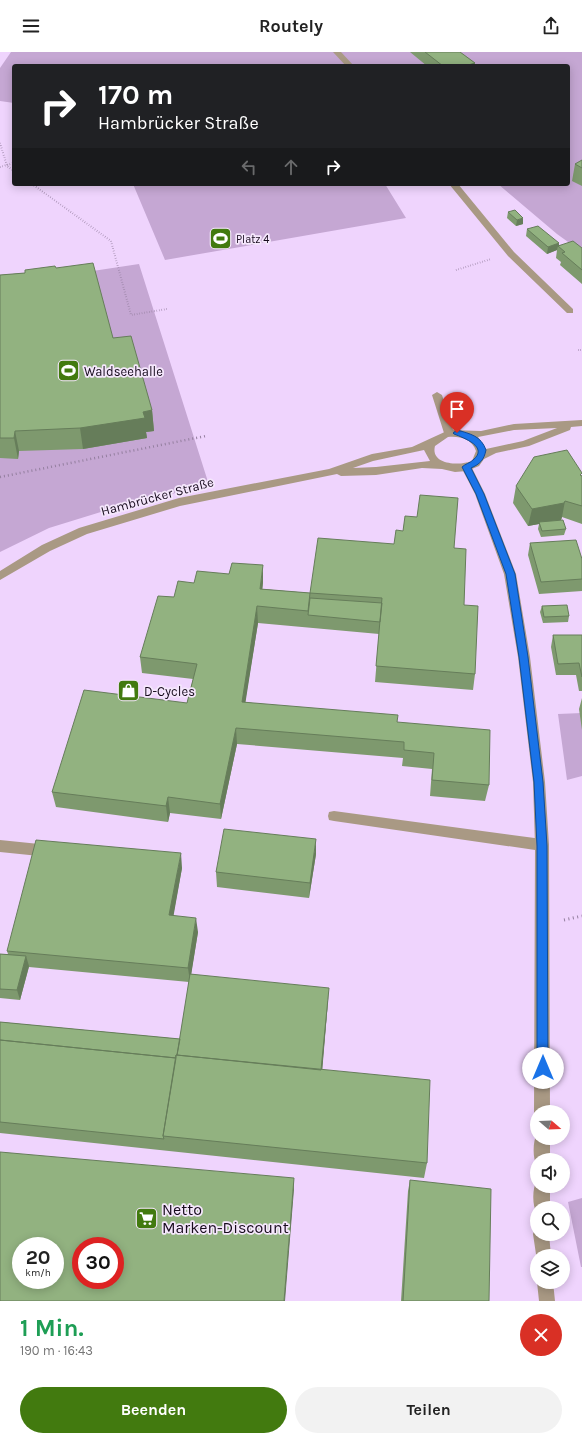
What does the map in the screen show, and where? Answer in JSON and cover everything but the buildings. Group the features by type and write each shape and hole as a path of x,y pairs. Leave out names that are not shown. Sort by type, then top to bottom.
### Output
{"street":[{"path":"337,52 348,64"},
{"path":"455,186 511,254 570,311"},
{"path":"437,395 449,433 481,434 514,427 579,423"},
{"path":"542,1105 542,846 536,759 524,657 510,574 480,494 466,467 475,463 480,457 493,450 525,444 579,423"},
{"name":"Hambrücker Straße","path":"0,576 46,548 83,531 179,502 330,472 372,458 414,450 431,443 435,438 449,433"},
{"path":"465,434 479,444 482,450 480,457"},
{"path":"431,443 429,449 431,455 443,465"},
{"name":"Hambrücker Straße","path":"330,472 376,471 422,464 466,467"},
{"path":"334,816 542,846"},
{"path":"0,846 64,852"},
{"path":"546,1289 547,1301"}],"path":[{"path":"0,143 7,166 12,170"},
{"path":"0,167 12,164"},
{"path":"35,186 110,242 131,314 167,309"},
{"path":"456,270 511,254"},
{"path":"0,477 206,436"}],"shaded area":[{"path":"11,52 582,52 582,252 557,234 500,186 570,186 570,64 12,64 12,103 0,101 0,68"},
{"name":"Platz 4","path":"134,186 386,186 406,218 165,260"},
{"path":"139,264 209,485 117,507 49,528 0,552 0,285"},
{"path":"582,713 582,776 567,780 558,714"},
{"path":"582,1198 582,1267 570,1212 570,1201"}],"place":[{"name":"Platz 4","path":"221,239"},
{"name":"Waldseehalle","path":"69,371"},
{"name":"D-Cycles","path":"128,691"},
{"name":"Netto Marken-Discount","path":"146,1218"}],"route":[{"path":"457,433 465,434 473,438 482,450 480,457 475,463 466,467 480,494 510,574 524,657 538,782 542,846 543,1068"}]}
